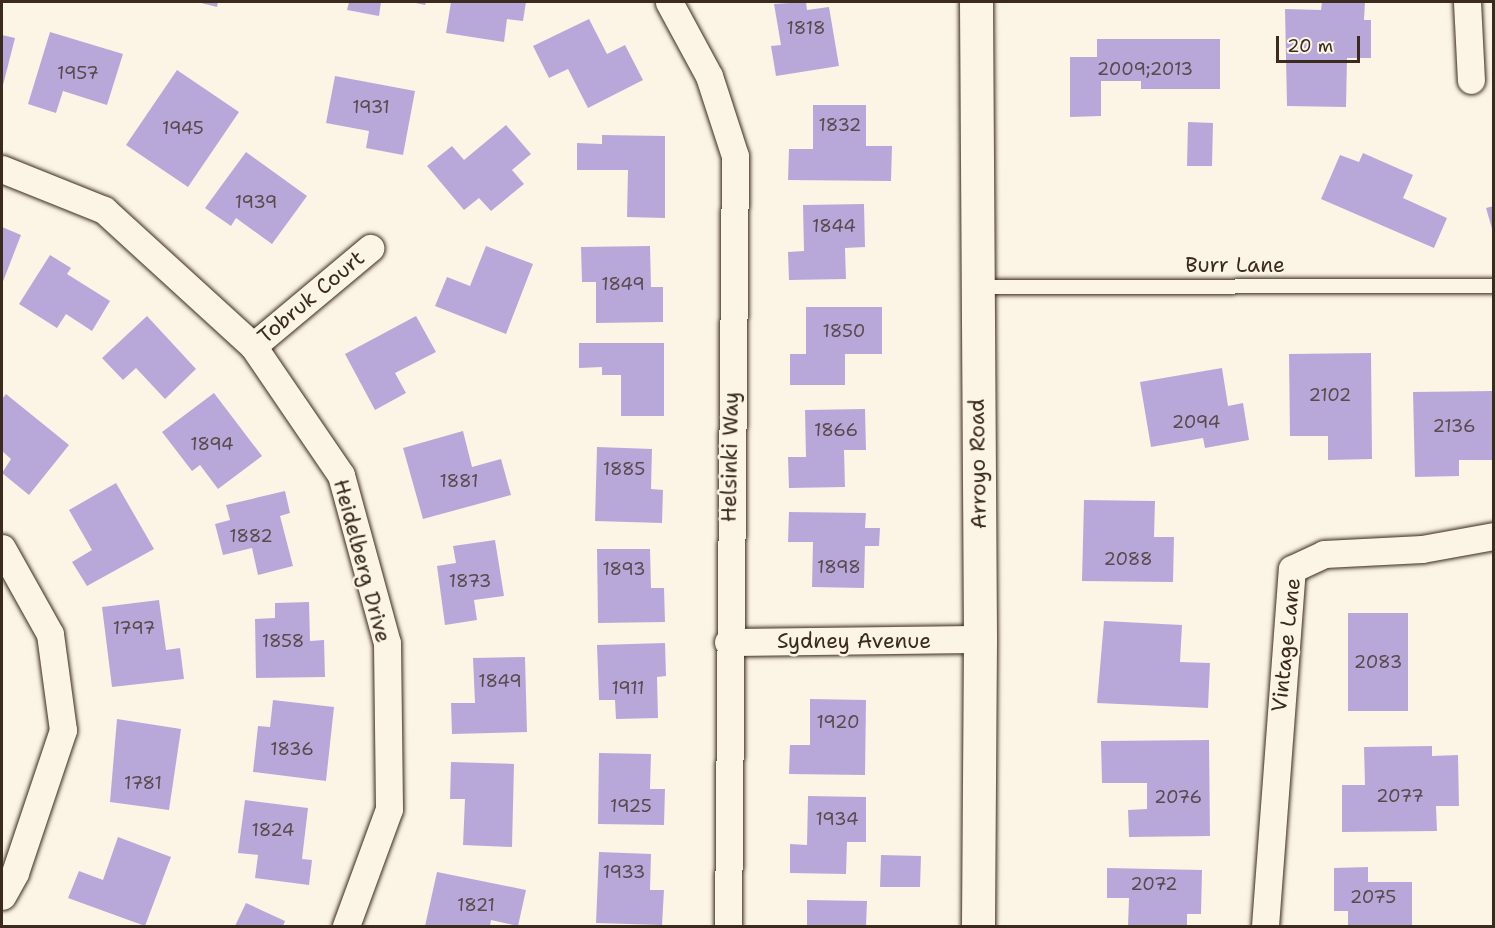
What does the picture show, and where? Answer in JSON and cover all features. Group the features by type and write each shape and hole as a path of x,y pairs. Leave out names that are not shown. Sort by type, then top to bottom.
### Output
{"street":[{"name":"Helsinki Way","path":"671,2 709,76 735,156 728,642 728,927"},
{"name":"Arroyo Road","path":"976,2 980,639 978,927"},
{"path":"1467,2 1470,80"},
{"name":"Heidelberg Drive","path":"2,169 104,210 253,346 341,475 387,643 389,809 346,927"},
{"name":"Tobruk Court","path":"253,346 370,248"},
{"name":"Vintage Lane","path":"1266,927 1292,569 1324,554 1422,549 1494,537"},
{"path":"2,548 50,634 63,730 15,873 2,896"},
{"name":"Sydney Avenue","path":"728,642 980,639"}],"lane":[{"name":"Burr Lane","path":"976,287 1494,286"}],"building":[{"path":"197,2 218,2 217,7"},
{"path":"349,2 381,2 379,16 347,10"},
{"path":"451,2 526,2 523,21 507,19 504,42 446,33"},
{"path":"806,2 807,10 829,7 839,66 776,76 771,46 781,45 774,4"},
{"path":"1322,2 1365,2 1364,20 1371,20 1371,58 1347,58 1346,107 1287,106 1285,9 1321,10"},
{"path":"589,19 607,54 625,45 643,80 588,108 568,69 549,78 533,46"},
{"path":"50,32 123,54 107,105 63,91 56,113 28,104"},
{"path":"2,35 15,38 2,89"},
{"path":"1097,39 1220,39 1220,89 1141,89 1141,81 1101,81 1101,116 1070,117 1070,57 1097,57"},
{"path":"177,70 239,112 188,187 126,145"},
{"path":"335,76 415,91 403,155 366,148 369,131 326,123"},
{"path":"813,105 866,105 866,146 892,146 891,181 788,180 789,149 813,149"},
{"path":"1188,122 1213,123 1212,166 1187,166"},
{"path":"506,125 531,154 512,170 524,184 491,211 479,198 464,210 427,166 452,146 464,160"},
{"path":"602,135 665,136 665,218 627,217 628,170 577,170 577,143 602,144"},
{"path":"246,152 307,196 272,244 236,218 231,226 205,208"},
{"path":"1363,153 1413,175 1403,198 1447,218 1434,248 1321,199 1340,155 1359,162"},
{"path":"864,204 865,247 845,248 846,279 789,280 788,252 804,251 803,205"},
{"path":"1494,206 1494,232 1493,232 1486,208"},
{"path":"2,227 21,235 2,284"},
{"path":"486,246 533,264 506,334 435,306 447,277 470,286"},
{"path":"650,246 651,287 663,287 663,322 596,323 596,282 582,282 581,247"},
{"path":"50,255 71,268 67,274 110,301 92,331 66,314 57,328 19,304"},
{"path":"806,307 882,307 882,354 845,354 845,385 790,385 790,354 806,354"},
{"path":"147,316 196,369 165,399 136,368 123,380 102,358"},
{"path":"416,316 436,352 395,373 406,393 375,410 345,354"},
{"path":"579,343 664,343 664,416 621,416 621,375 602,375 602,367 579,368"},
{"path":"1371,353 1372,459 1328,460 1328,436 1290,436 1289,354"},
{"path":"1222,368 1228,406 1243,403 1249,440 1205,448 1203,438 1151,447 1140,382"},
{"path":"1494,391 1494,460 1459,460 1459,476 1415,477 1413,392"},
{"path":"214,393 262,456 218,489 200,465 192,471 162,432"},
{"path":"6,394 69,445 29,495 2,473 11,459 2,451 2,399"},
{"path":"865,409 866,450 844,450 845,487 789,488 788,457 806,457 805,410"},
{"path":"463,431 472,467 501,459 511,495 423,519 403,448"},
{"path":"597,447 652,449 651,489 663,490 662,523 595,521"},
{"path":"116,483 154,549 87,586 72,562 92,550 69,510"},
{"path":"285,491 290,513 280,516 293,566 258,575 252,548 223,555 215,524 230,520 226,505"},
{"path":"1084,500 1155,501 1154,537 1174,537 1173,582 1082,581"},
{"path":"789,512 866,513 865,528 880,528 879,546 865,546 864,588 812,587 813,542 788,542"},
{"path":"495,540 504,596 474,600 477,620 445,625 437,566 456,563 453,546"},
{"path":"597,549 650,549 651,588 664,588 665,622 598,623"},
{"path":"159,600 166,650 180,648 184,679 112,687 102,607"},
{"path":"309,602 310,641 324,640 325,677 256,678 255,619 275,618 275,603"},
{"path":"1348,613 1408,613 1408,711 1348,711"},
{"path":"1104,621 1182,625 1180,662 1210,663 1208,708 1097,703"},
{"path":"665,643 666,676 657,677 658,718 616,719 615,700 599,700 597,645"},
{"path":"525,657 527,732 452,734 451,703 475,703 473,658"},
{"path":"810,699 866,700 865,775 789,774 790,745 810,745"},
{"path":"273,700 334,707 326,781 253,772 258,726 270,727"},
{"path":"117,719 181,729 169,810 110,802"},
{"path":"1209,740 1210,836 1129,837 1128,810 1147,809 1147,783 1102,783 1101,741"},
{"path":"1432,746 1432,756 1458,755 1459,806 1436,806 1437,831 1342,832 1342,785 1365,785 1364,747"},
{"path":"599,753 651,754 650,789 665,789 664,825 598,824"},
{"path":"451,762 514,764 512,847 463,845 465,799 450,799"},
{"path":"808,796 866,797 866,842 847,842 846,874 790,873 790,844 807,845"},
{"path":"245,800 308,808 302,859 312,860 309,885 255,878 258,855 238,853"},
{"path":"118,837 171,857 145,926 68,898 79,871 103,880"},
{"path":"599,852 651,854 650,890 664,890 662,925 596,923"},
{"path":"881,855 921,856 920,887 880,887"},
{"path":"1368,867 1368,882 1412,882 1412,926 1348,926 1348,911 1334,911 1334,868"},
{"path":"1107,868 1202,870 1201,914 1187,914 1187,926 1128,926 1129,898 1107,898"},
{"path":"437,872 526,890 518,926 491,920 490,926 425,926"},
{"path":"807,900 867,901 866,926 807,926"},
{"path":"246,903 285,921 283,926 235,926"}]}
